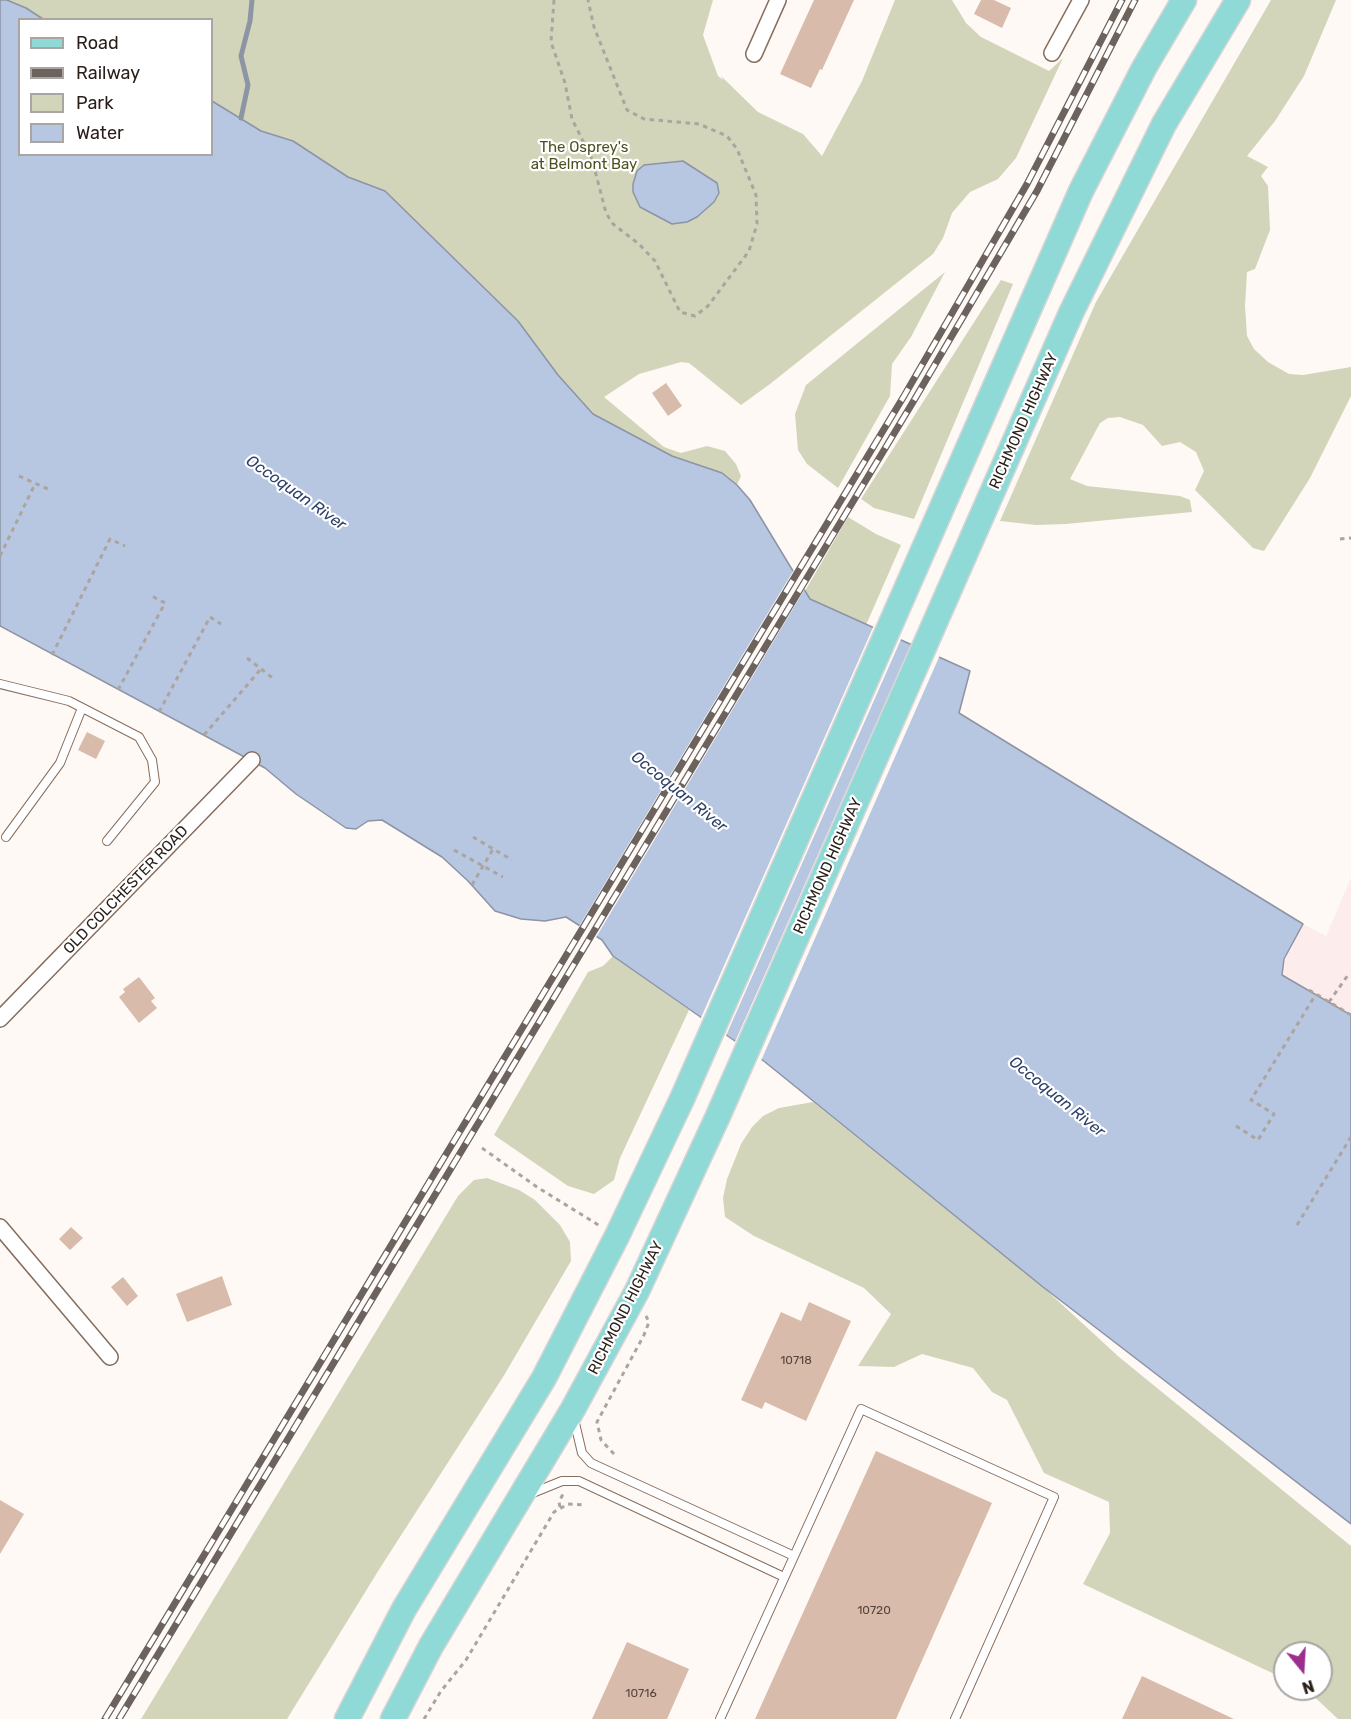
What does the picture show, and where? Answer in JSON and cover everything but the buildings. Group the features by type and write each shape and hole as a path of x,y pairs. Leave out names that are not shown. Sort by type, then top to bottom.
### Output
{"main road":[{"path":"347,1719 404,1608 544,1378 617,1236 682,1099 1035,297 1111,130 1184,0"},
{"name":"RICHMOND HIGHWAY","path":"393,1719 432,1646 573,1409 628,1308 718,1116 1071,313 1164,124 1238,0"}],"street":[{"path":"754,54 778,0"},
{"path":"1052,52 1081,0"},
{"name":"OLD COLCHESTER ROAD","path":"0,1019 252,760"},
{"path":"0,1227 110,1357"}],"lane":[{"path":"2,687 69,701 139,738 152,760 155,782 107,841"},
{"path":"6,837 60,763 82,708"},
{"path":"573,1409 578,1441 584,1456 591,1463 794,1556"},
{"path":"720,1719 861,1409 1054,1497 955,1719"},
{"path":"520,1498 556,1482 579,1481 784,1577"}],"path":[{"path":"554,0 551,42 565,83 572,119 592,159 606,213 613,224 639,244 655,261 680,312 695,316 708,306 749,250 758,224 756,195 737,149 727,136 699,124 644,119 627,110 594,27 588,0"},
{"path":"19,476 50,490"},
{"path":"0,556 35,484"},
{"path":"1340,539 1351,538"},
{"path":"52,655 110,539 125,546"},
{"path":"118,690 165,603 150,595"},
{"path":"159,712 210,617 221,624"},
{"path":"247,658 273,680"},
{"path":"204,735 261,669"},
{"path":"473,837 512,860"},
{"path":"472,885 493,849"},
{"path":"454,850 503,877"},
{"path":"1329,1002 1348,975"},
{"path":"1309,990 1351,1015"},
{"path":"1236,1126 1258,1140 1274,1114 1251,1100 1316,994"},
{"path":"1297,1225 1351,1137"},
{"path":"482,1148 537,1187 617,1236"},
{"path":"614,1454 603,1445 595,1431 601,1414 649,1322 646,1317 628,1308"},
{"path":"424,1719 441,1691 466,1660 560,1504 584,1505"}],"shaded area":[{"path":"1351,878 1351,1015 1282,975 1282,967 1303,924 1326,936"}],"green space":[{"name":"The Osprey's at Belmont Bay","path":"7,0 713,0 703,35 718,76 723,80 721,76 758,112 803,134 822,156 862,81 895,0 952,0 966,23 981,37 1049,71 1063,58 1016,158 998,179 970,192 952,213 943,238 933,254 770,384 741,405 689,363 681,362 639,374 604,397 664,447 681,453 707,446 725,451 736,464 741,476 737,485 719,472 672,456 593,414 558,375 518,321 385,191 348,177 293,141 261,131 213,102 213,18 41,18"},
{"path":"1271,0 1336,0 1304,76 1275,121 1247,156 1268,167 1261,176 1268,186 1270,230 1255,269 1247,272 1245,306 1247,336 1254,349 1268,362 1289,374 1303,375 1351,367 1351,396 1310,478 1264,551 1253,548 1195,490 1204,471 1196,452 1180,442 1162,446 1143,425 1120,417 1108,418 1100,423 1070,479 1087,486 1180,496 1190,500 1192,512 1066,524 1036,525 1000,521 1096,302"},
{"path":"945,272 911,337 892,364 890,396 838,488 807,464 798,450 795,414 806,385"},
{"path":"1001,280 1013,284 914,519 874,508 861,499"},
{"path":"848,517 876,534 901,545 866,625 810,599 805,591"},
{"path":"613,956 689,1010 620,1158 614,1180 594,1194 568,1186 494,1135 588,972 603,966"},
{"path":"813,1102 1043,1287 1119,1357 1351,1546 1351,1719 1338,1719 1319,1701 1333,1701 1333,1641 1273,1641 1273,1673 1083,1584 1110,1533 1109,1502 1044,1473 1007,1400 992,1392 973,1368 922,1354 894,1367 858,1366 891,1314 864,1288 754,1236 725,1217 723,1198 727,1179 741,1144 752,1127 763,1116 779,1108"},
{"path":"487,1178 519,1190 535,1200 560,1225 570,1242 571,1261 503,1377 380,1568 287,1719 141,1719 458,1196 474,1180"}],"water":[{"name":"Occoquan River","path":"0,0 7,0 41,18 18,18 18,156 213,156 213,102 261,131 293,141 348,177 385,191 518,321 558,375 593,414 672,456 722,473 737,485 750,500 810,599 970,671 959,713 1303,924 1284,959 1282,975 1351,1015 1351,1524 1043,1287 765,1062 613,956 602,940 566,917 545,921 521,919 495,911 442,857 382,820 368,821 356,829 346,828 296,794 265,768 0,626"},
{"path":"683,161 717,183 719,193 714,202 697,217 687,222 672,224 640,207 633,192 633,184 637,171 644,165"}],"pier":[{"path":"795,568 806,587 595,939 578,928"},
{"path":"874,625 902,637 725,1038 700,1020"},
{"path":"912,642 940,655 760,1063 734,1044"}],"waterway":[{"path":"241,118 248,85 241,56 250,21 252,0"}],"railway":[{"path":"105,1719 904,396 1027,184 1122,0"},
{"path":"119,1719 913,402 1037,191 1135,0"}]}
